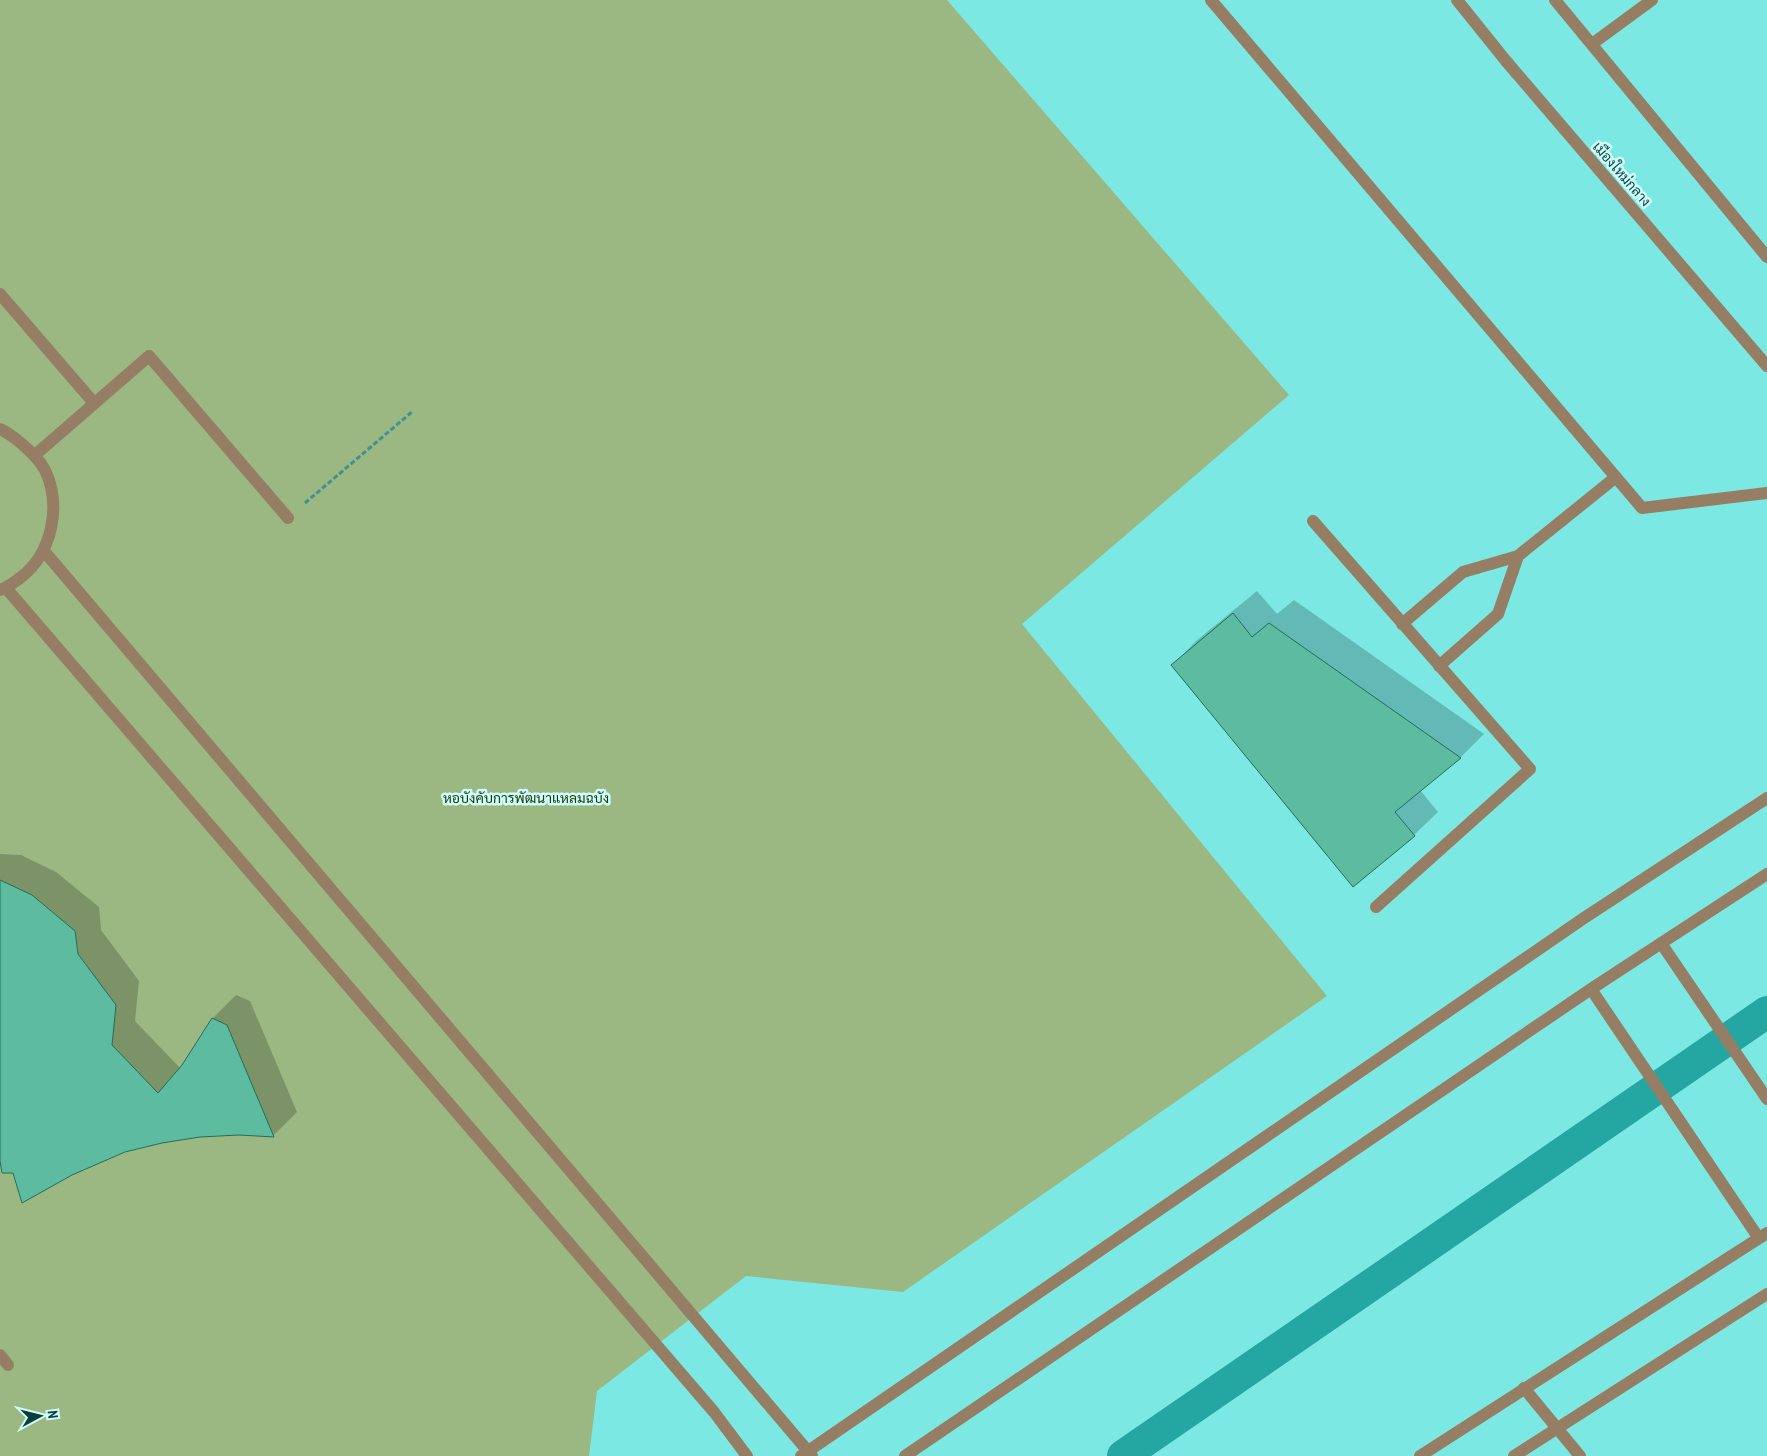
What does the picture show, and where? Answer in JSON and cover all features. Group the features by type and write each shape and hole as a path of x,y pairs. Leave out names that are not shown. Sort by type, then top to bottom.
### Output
{"street":[{"path":"1211,0 1642,508 1767,493"},
{"name":"เมืองใหม่กลาง","path":"1456,0 1767,366"},
{"path":"1555,0 1767,257"},
{"path":"1592,44 1652,0"},
{"path":"0,294 94,403"},
{"path":"35,455 149,356 288,518"},
{"path":"0,429 8,432 35,455 45,471 53,497 53,524 44,550 28,572 3,589 707,1404 747,1456"},
{"path":"1402,624 1463,572 1518,556 1616,478"},
{"path":"1312,521 1530,770 1376,907"},
{"path":"44,550 807,1454 1576,924 1767,798"},
{"path":"1439,666 1498,614 1518,556"},
{"path":"905,1456 1591,988 1767,874"},
{"path":"1661,943 1763,1093"},
{"path":"1420,1456 1762,1235 1695,1143 1591,988"},
{"path":"1514,1456 1767,1294"},
{"path":"1524,1388 1580,1456"}],"path":[{"path":"288,518 413,411"}],"green space":[{"name":"หอบังคับการพัฒนาแหลมฉบัง","path":"0,0 947,0 1289,395 1022,624 1327,996 903,1292 746,1276 597,1391 589,1456 0,1456"}],"building":[{"path":"1233,613 1252,637 1269,623 1461,758 1395,812 1415,836 1353,887 1171,665"},
{"path":"0,880 32,895 75,931 78,954 116,1005 112,1045 158,1093 182,1065 212,1018 227,1025 274,1137 239,1135 200,1137 162,1143 125,1152 72,1175 22,1203 13,1173 2,1173 0,1161"}],"waterway":[{"path":"1123,1456 1767,1012"}]}
